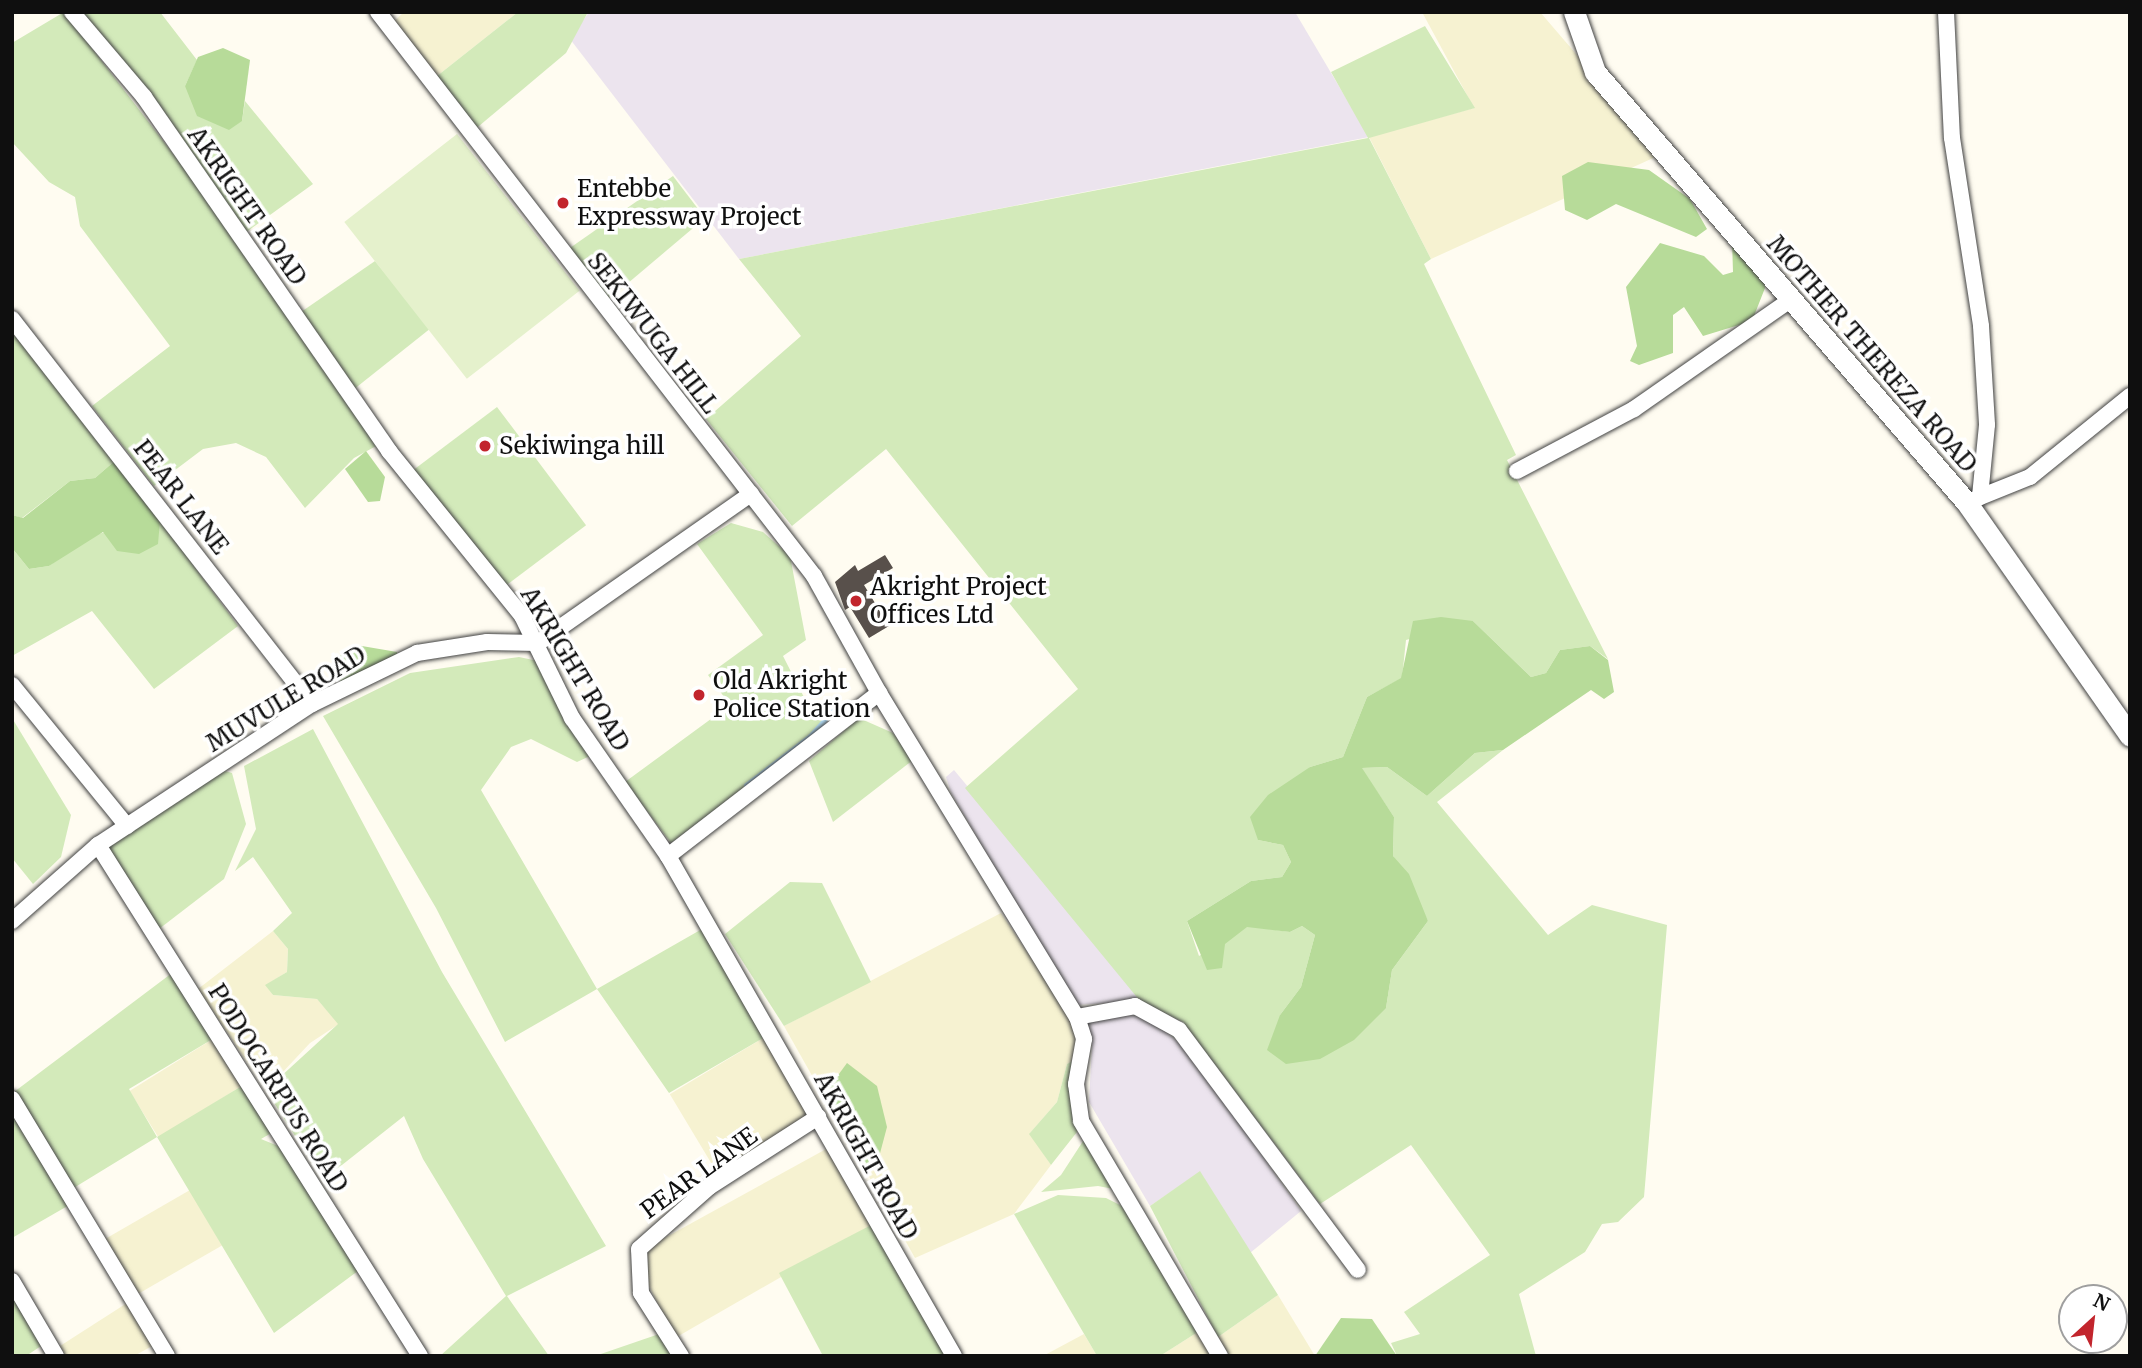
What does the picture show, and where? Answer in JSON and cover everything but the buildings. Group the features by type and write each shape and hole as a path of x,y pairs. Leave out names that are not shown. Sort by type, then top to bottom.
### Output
{"street":[{"name":"AKRIGHT ROAD","path":"72,12 144,97 390,451 538,643 572,718 668,856 954,1356"},
{"name":"SEKIWUGA HILL","path":"378,12 827,595 879,693 948,797 1077,1017"},
{"name":"MOTHER THEREZA ROAD","path":"1574,12 1595,72 1789,301 1865,379 1973,500 2130,736"},
{"path":"1946,12 1952,138 1981,326 1987,425 1973,500"},
{"path":"1517,471 1634,409 1789,301"},
{"name":"PEAR LANE","path":"12,319 312,705"},
{"path":"1973,500 2030,477 2130,396"},
{"path":"538,643 751,494"},
{"name":"MUVULE ROAD","path":"12,921 98,845 312,705 417,653 487,642 538,643"},
{"path":"12,685 127,825"},
{"path":"668,856 879,693"},
{"name":"PODOCARPUS ROAD","path":"98,845 420,1356"},
{"path":"1220,1356 1082,1121 1076,1084 1084,1039 1077,1017 1135,1006 1179,1030 1358,1270"},
{"path":"12,1099 167,1356"},
{"name":"PEAR LANE","path":"681,1356 641,1293 639,1249 709,1187 818,1117"},
{"path":"12,1281 56,1356"}],"shaded area":[{"path":"404,12 518,12 432,80 389,26"},
{"path":"589,12 1295,12 1369,137 739,259 570,39"},
{"path":"1422,12 1540,12 1662,154 1431,259 1369,137 1474,108"},
{"path":"954,770 1116,965 1140,1001 1076,1005 951,793 946,777"},
{"path":"1001,913 1073,1021 1081,1056 1067,1064 1057,1102 1030,1133 1051,1165 1014,1214 915,1258 784,1026"},
{"path":"273,931 288,949 287,972 266,985 273,995 317,999 339,1024 310,1043 266,1090 198,989"},
{"path":"1117,1014 1148,1017 1190,1052 1301,1211 1250,1253 1200,1172 1150,1206 1089,1102 1092,1045 1086,1027 1089,1019"},
{"path":"216,1037 245,1084 159,1138 129,1091"},
{"path":"765,1037 817,1123 721,1180 670,1094"},
{"path":"828,1148 875,1223 675,1338 637,1262 639,1252"},
{"path":"190,1190 222,1245 134,1296 102,1241"},
{"path":"1278,1295 1315,1356 1229,1356 1218,1337"},
{"path":"127,1303 154,1345 134,1356 66,1356 60,1346"},
{"path":"1201,1330 1217,1356 1160,1356"},
{"path":"1084,1334 1097,1356 1043,1356"}],"green space":[{"path":"64,12 217,211 378,445 354,458 305,508 266,457 236,443 203,449 154,486 92,406 170,346 80,226 75,197 49,182 12,142 12,43"},
{"path":"79,12 160,12 197,60 185,86 242,121 245,101 313,184 245,233"},
{"path":"518,12 588,12 566,53 473,131 432,80"},
{"path":"1425,26 1475,108 1369,138 1431,259 1424,264 1516,455 1507,460 1608,659 1590,646 1560,650 1546,673 1531,677 1473,621 1406,640 1402,678 1367,697 1343,757 1310,767 1258,840 1283,845 1291,862 1282,877 1251,881 1187,921 1199,956 1247,926 1290,932 1302,926 1315,935 1301,987 1280,1015 1386,1008 1392,970 1428,921 1393,856 1394,817 1361,768 1387,767 1427,796 1475,753 1503,750 1437,802 1548,935 1592,905 1667,925 1644,1197 1618,1222 1602,1224 1585,1252 1519,1294 1536,1356 1397,1356 1391,1343 1420,1334 1404,1312 1490,1255 1411,1145 1320,1204 1183,1022 1140,1001 965,788 1078,689 886,449 792,526 706,419 801,336 739,259 1368,138 1331,72"},
{"path":"223,48 250,60 242,121 229,130 197,116 185,86 198,57"},
{"path":"457,134 580,291 467,379 344,222"},
{"path":"1588,162 1649,170 1690,199 1707,229 1696,237 1616,204 1587,220 1565,210 1562,176"},
{"path":"673,176 705,218 608,300 567,250"},
{"path":"1732,240 1763,269 1765,288 1752,321 1703,336 1684,307 1673,315 1673,353 1639,365 1630,361 1637,346 1626,287 1660,243 1704,256 1723,275 1733,272"},
{"path":"375,261 431,328 353,390 301,312"},
{"path":"12,329 117,459 95,478 70,481 22,518 12,515"},
{"path":"497,407 586,525 501,589 412,471"},
{"path":"366,451 385,477 380,501 368,502 345,469"},
{"path":"117,459 160,520 158,544 139,554 117,551 103,532 49,566 29,569 12,548 12,515 23,518 70,481 95,478"},
{"path":"160,520 238,626 154,689 92,611 12,656 12,548 29,569 49,566 89,536"},
{"path":"731,523 763,532 790,556 806,640 783,656 810,709 830,701 818,733 671,843 625,782 730,705 708,675 763,635 697,544"},
{"path":"1441,617 1473,621 1531,677 1546,673 1560,650 1590,646 1608,660 1614,692 1604,699 1591,690 1503,750 1475,753 1427,796 1387,767 1362,768 1394,817 1393,856 1409,874 1428,921 1392,970 1386,1008 1354,1040 1320,1059 1286,1064 1267,1050 1280,1015 1301,987 1315,935 1302,926 1290,932 1247,927 1225,944 1222,968 1207,970 1187,921 1251,881 1282,877 1291,862 1283,845 1258,840 1250,817 1268,795 1310,767 1343,757 1367,697 1401,678 1413,621"},
{"path":"356,645 397,652 397,664 341,682 330,674 338,657"},
{"path":"519,657 538,661 590,756 577,762 531,739 511,747 481,790 597,989 505,1042 436,908 323,716 410,673"},
{"path":"12,718 71,815 61,857 33,884 12,858"},
{"path":"859,718 893,733 913,760 833,822 809,761"},
{"path":"313,729 442,972 606,1246 507,1296 549,1356 440,1356 506,1296 423,1159 404,1116 323,1180 266,1090 338,1024 317,999 273,995 265,985 287,972 288,949 273,931 292,913 253,857 235,871 256,829 244,766"},
{"path":"225,771 232,773 246,824 224,879 159,929 104,842"},
{"path":"790,882 822,883 871,982 784,1026 725,934"},
{"path":"702,929 765,1037 669,1093 597,989"},
{"path":"172,973 216,1037 129,1089 157,1137 72,1189 14,1092"},
{"path":"1081,1056 1077,1132 1051,1165 1029,1134 1057,1102 1067,1064"},
{"path":"847,1063 877,1086 887,1127 879,1157 863,1166 825,1093"},
{"path":"245,1084 273,1132 261,1139 283,1148 362,1268 274,1333 157,1137"},
{"path":"12,1105 71,1204 12,1238"},
{"path":"1087,1135 1129,1192 1098,1186 1041,1192 1061,1175"},
{"path":"1200,1171 1278,1295 1218,1337 1150,1206"},
{"path":"1058,1195 1106,1198 1140,1215 1201,1330 1160,1356 1097,1356 1014,1214"},
{"path":"875,1223 947,1356 823,1356 779,1273"},
{"path":"12,1292 44,1344 26,1356 12,1356"},
{"path":"1341,1318 1372,1319 1397,1356 1315,1356"},
{"path":"662,1333 674,1356 595,1356"}],"waterway":[{"path":"746,785 810,736 838,705"}],"place":[{"name":"Entebbe Expressway Project","path":"563,203"},
{"name":"Sekiwinga hill","path":"485,446"},
{"name":"Akright Project Offices Ltd","path":"856,601"},
{"name":"Old Akright Police Station","path":"699,695"}]}
